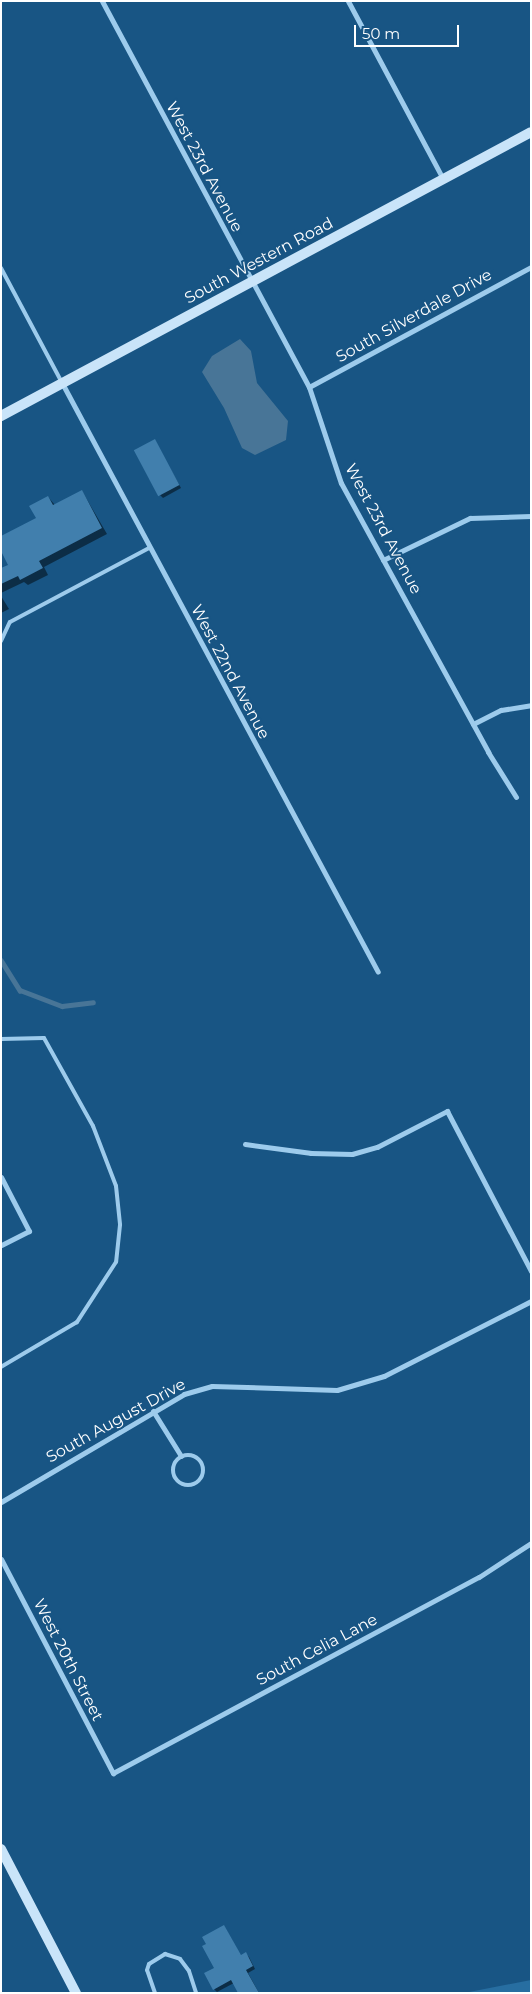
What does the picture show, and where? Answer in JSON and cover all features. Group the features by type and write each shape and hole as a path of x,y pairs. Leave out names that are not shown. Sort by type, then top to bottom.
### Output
{"street":[{"name":"West 23rd Avenue","path":"102,1 309,387 341,483 473,724 516,797"},
{"path":"348,1 443,179"},
{"name":"South Western Road","path":"1,416 531,132"},
{"name":"South Silverdale Drive","path":"309,387 531,267"},
{"name":"West 22nd Avenue","path":"62,384 378,972"},
{"path":"383,560 470,518 531,516"},
{"path":"473,724 501,710 531,705"},
{"path":"245,1144 311,1153 352,1154 377,1148 447,1111 531,1271"},
{"path":"1,1177 29,1231 1,1245"},
{"name":"South August Drive","path":"1,1502 184,1394 212,1386 337,1390 384,1376 531,1301"},
{"path":"153,1411 181,1456"},
{"name":"South Celia Lane","path":"112,1773 479,1577 531,1543"},
{"name":"West 20th Street","path":"1,1559 112,1773"},
{"path":"1,1849 76,1993"}],"lane":[{"path":"1,268 62,384"},
{"path":"1,641 10,622 149,548"},
{"path":"1,1039 44,1038 93,1126 116,1186 120,1225 116,1262 77,1322 1,1367"},
{"path":"196,1455 201,1463 203,1476 194,1483 185,1485 172,1473 174,1464 181,1456 196,1455"},
{"path":"155,1993 147,1970 149,1964 165,1954 180,1959 189,1970 196,1993"}],"shaded area":[{"path":"240,339 251,351 257,383 288,421 286,440 255,455 242,448 224,408 202,372 212,356"},
{"path":"531,1980 531,1993 464,1993"}],"building":[{"path":"155,439 179,485 158,496 134,450"},
{"path":"82,490 102,528 39,561 43,568 20,580 18,576 1,584 1,568 8,565 1,551 1,536 36,518 29,506 48,496 53,505"},
{"path":"224,1925 241,1955 246,1952 253,1966 246,1970 259,1993 238,1993 231,1980 213,1990 204,1973 214,1968 202,1946 206,1944 202,1937"}],"waterway":[{"path":"1,960 20,990 62,1006 93,1002"}]}
